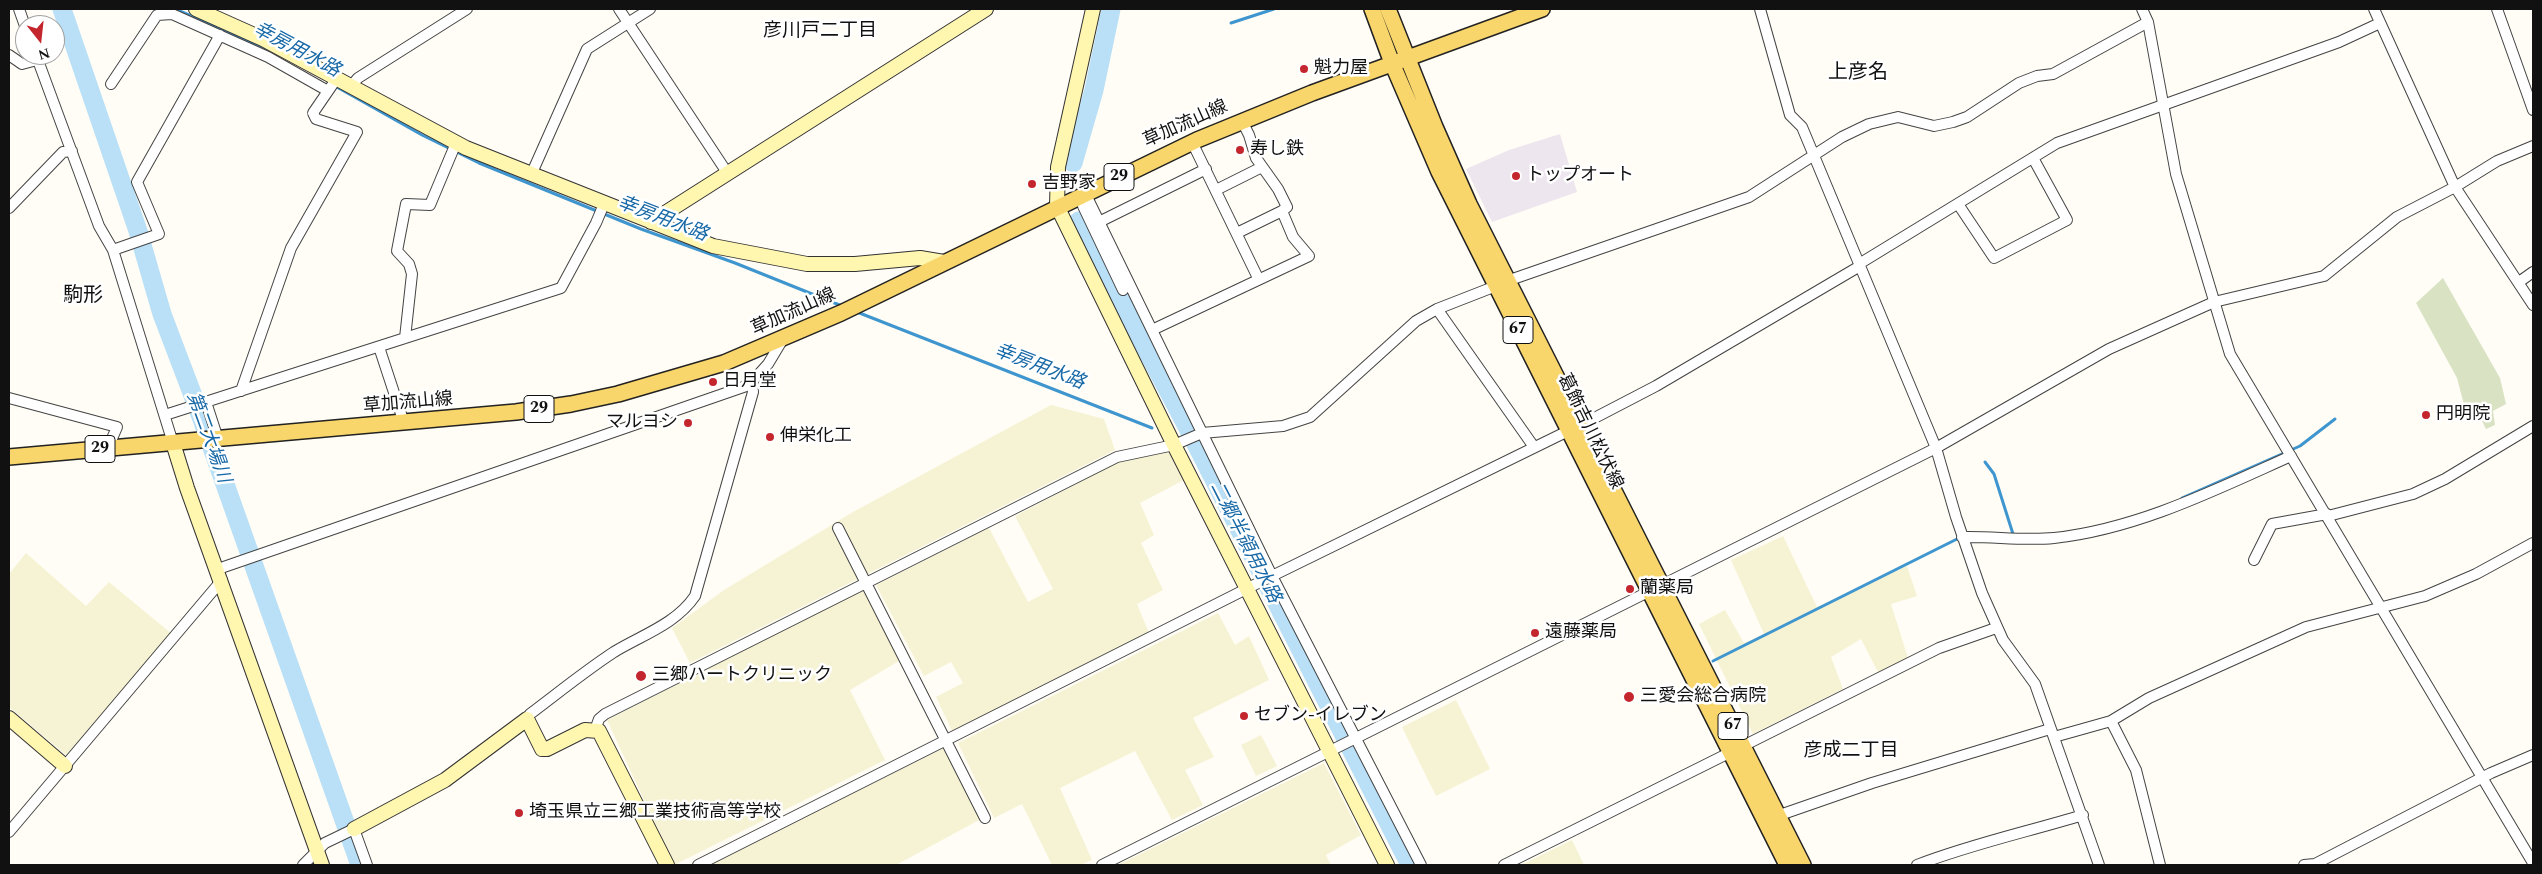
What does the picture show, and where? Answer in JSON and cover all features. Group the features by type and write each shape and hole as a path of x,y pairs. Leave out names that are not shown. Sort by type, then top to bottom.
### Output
{"main road":[{"name":"葛飾吉川松伏線","path":"1372,9 1392,64 1439,172 1502,283 1574,428 1649,594 1777,816 1803,865"},
{"name":"葛飾吉川松伏線","path":"1388,9 1502,283"},
{"name":"草加流山線","path":"9,457 516,412 580,402 672,380 724,363 783,339 1057,206 1084,199 1192,142 1407,58 1542,9"},
{"name":"葛飾吉川松伏線","path":"1574,428 1664,586 1787,865"}],"street":[{"path":"196,9 263,39 337,78 454,147 531,175 602,210 651,222 713,246 807,264 855,264 920,258 944,262"},
{"path":"351,86 358,78 467,9"},
{"path":"619,9 728,174"},
{"path":"531,175 587,49 650,9"},
{"path":"651,222 986,9"},
{"path":"1093,9 1058,167 1057,206 1180,443 1247,590 1336,750 1386,865"},
{"path":"1760,9 1790,115 1802,127 1936,448 1962,537 1996,628 2010,651 2036,684 2099,865"},
{"path":"2142,9 2148,22 2176,174 2230,354 2533,863"},
{"path":"2374,9 2455,187 2533,304"},
{"path":"2497,9 2533,110"},
{"path":"110,84 157,15 172,14 268,57 328,91"},
{"path":"595,730 599,719 605,714 1117,457 1180,443 1202,433 1283,426 1310,417 1416,321 1437,309 1502,283 1749,197 1853,131 1898,117 1934,126 1966,117 2020,83 2036,76 2053,74 2148,22"},
{"path":"698,865 1664,382 1860,265 2057,143 2339,42 2380,23"},
{"path":"113,250 159,234 137,182 220,35"},
{"path":"39,65 99,226 113,250 187,488 220,575 320,859"},
{"path":"241,391 291,248 357,132 316,119 314,113 337,78"},
{"path":"1237,234 1287,207 1278,189 1256,158 1249,134 1242,121"},
{"path":"1192,142 1258,278"},
{"path":"1102,865 1649,594 1936,448 2110,349 2214,302 2319,278 2397,216 2455,187 2497,161 2533,146"},
{"path":"405,338 412,274 409,264 397,251 406,204 430,206 454,147"},
{"path":"9,208 63,152 72,150"},
{"path":"1958,204 1994,258 2066,220 2033,158"},
{"path":"1216,190 1262,167"},
{"path":"1099,222 1206,170"},
{"path":"1084,199 1099,222 1202,433 1267,579 1356,740 1421,865"},
{"path":"1084,199 1123,290"},
{"path":"165,415 561,288 602,210"},
{"path":"1152,330 1258,278 1309,256 1292,237 1282,211"},
{"path":"2519,282 2533,272"},
{"path":"1437,309 1534,447"},
{"path":"9,832 220,575 236,563 749,385 783,339"},
{"path":"379,347 404,423"},
{"path":"320,859 325,843 445,780 613,652 674,618 687,607 695,596 753,392 752,382"},
{"path":"9,398 117,427 108,448"},
{"path":"206,402 218,439"},
{"path":"2254,560 2272,524 2327,515 2413,494 2445,479 2533,426"},
{"path":"1962,537 2035,539 2092,531 2174,508 2291,456"},
{"path":"838,528 985,818"},
{"path":"1777,816 1872,783 2052,733 2111,721 2149,698 2306,627 2426,596 2476,574 2533,543"},
{"path":"1504,865 1939,648 1996,628"},
{"path":"9,718 64,766"},
{"path":"527,719 542,749 547,749 585,730 595,730 603,736 667,865"},
{"path":"2111,721 2136,770 2160,865"},
{"path":"2304,865 2315,864 2483,778 2533,755"},
{"path":"1917,865 1956,850 2083,815"},
{"path":"354,829 367,865"},
{"path":"303,865 320,859"}],"shaded area":[{"path":"1560,134 1577,192 1492,222 1466,169 1509,150"},
{"path":"1051,405 1104,419 1115,450 690,663 672,628 724,590 853,512"},
{"path":"1170,449 1184,480 1140,503 1154,535 1141,543 1163,590 1137,604 1149,633 952,731 936,697 963,683 951,662 924,676 876,585 989,528 1028,602 1053,589 1015,516 1130,456"},
{"path":"1783,536 1817,607 1907,566 1917,596 1891,604 1908,658 1879,674 1861,639 1831,657 1843,689 1753,734 1699,624 1725,610 1744,643 1764,634 1731,560"},
{"path":"26,553 86,606 109,582 172,634 67,756 9,707 9,574"},
{"path":"864,589 899,661 850,690 885,760 674,865 607,720"},
{"path":"1218,613 1235,645 1249,636 1269,680 1193,718 1214,757 1185,770 1203,805 1172,820 1135,751 1060,788 1092,860 1080,865 1052,865 1022,804 994,818 958,743"},
{"path":"1456,700 1490,769 1436,796 1402,727"},
{"path":"1261,735 1277,766 1256,776 1241,745"},
{"path":"948,746 981,819 896,865 710,865"},
{"path":"1324,763 1361,835 1326,855 1331,865 1118,865"},
{"path":"1572,840 1584,865 1521,865"}],"green space":[{"path":"2443,278 2500,378 2506,404 2493,411 2495,425 2486,429 2480,417 2468,420 2457,378 2416,303"}],"waterway":[{"name":"第二大場川","path":"62,9 138,231 162,314 203,422 360,865"},
{"name":"幸房用水路","path":"175,9 268,49"},
{"name":"二郷半領用水路","path":"1073,163 1094,90 1111,9"},
{"path":"1231,23 1274,9"},
{"name":"幸房用水路","path":"335,86 422,135 479,163 641,229 735,263 842,306"},
{"name":"二郷半領用水路","path":"1079,221 1190,432 1410,865"},
{"name":"幸房用水路","path":"857,312 1152,428"},
{"path":"2182,498 2300,446 2335,419"},
{"path":"1985,462 1994,474 2013,534"},
{"path":"1713,661 1961,537"},
{"name":"第二大場川","path":"348,851 354,847"}],"place":[{"name":"魁力屋","path":"1304,69"},
{"name":"寿し鉄","path":"1240,150"},
{"name":"トップオート","path":"1516,176"},
{"name":"吉野家","path":"1032,184"},
{"name":"日月堂","path":"713,382"},
{"name":"円明院","path":"2426,415"},
{"name":"マルヨシ","path":"688,423"},
{"name":"伸栄化工","path":"770,437"},
{"name":"蘭薬局","path":"1630,589"},
{"name":"遠藤薬局","path":"1535,633"},
{"name":"三郷ハートクリニック","path":"641,676"},
{"name":"三愛会総合病院","path":"1629,697"},
{"name":"セブン-イレブン","path":"1244,716"},
{"name":"埼玉県立三郷工業技術高等学校","path":"519,813"}],"district":[{"name":"彦川戸二丁目","path":"820,32"},
{"name":"上彦名","path":"1858,74"},
{"name":"駒形","path":"83,297"},
{"name":"彦成二丁目","path":"1851,752"}]}
